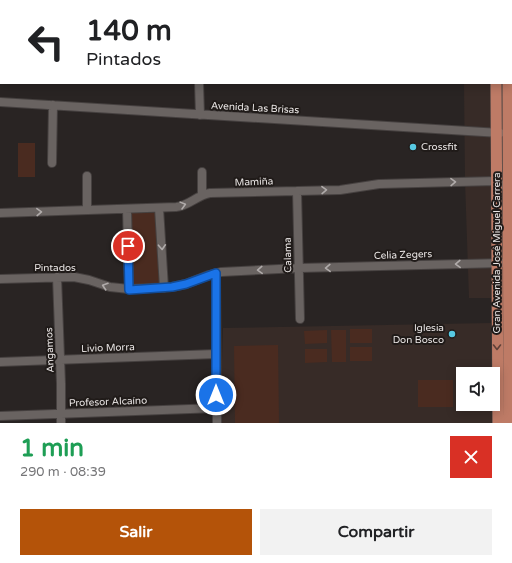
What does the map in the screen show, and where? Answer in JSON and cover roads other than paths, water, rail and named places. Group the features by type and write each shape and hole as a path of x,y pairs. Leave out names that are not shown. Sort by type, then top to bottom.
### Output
{"main road":[{"name":"Gran Avenida José Miguel Carrera","path":"496,84 498,423"},
{"name":"Gran Avenida José Miguel Carrera","path":"508,84 510,135 508,263 510,297 509,423"}],"street":[{"path":"199,84 200,115"},
{"name":"Avenida Las Brisas","path":"0,102 496,132 510,135"},
{"path":"52,163 53,105"},
{"path":"202,172 202,195"},
{"path":"87,176 87,210"},
{"path":"496,181 510,189"},
{"name":"Mamiña","path":"0,213 185,206 202,195 210,194 340,190 379,184 496,181"},
{"name":"Calama","path":"297,191 300,319"},
{"path":"160,208 164,288"},
{"path":"127,209 129,290"},
{"name":"Celia Zegers","path":"299,268 508,263"},
{"name":"Pintados","path":"0,279 57,277 80,278 110,287 129,290 164,288 186,284 216,273 299,268"},
{"path":"216,273 217,423"},
{"name":"Angamos","path":"57,277 62,414 61,423"},
{"path":"497,294 510,297"},
{"name":"Livio Morra","path":"0,362 216,354"},
{"name":"Profesor Alcaíno","path":"0,416 217,408"}],"place":[{"name":"Crossfit","path":"413,147"},
{"name":"Iglesia Don Bosco","path":"452,334"}]}
